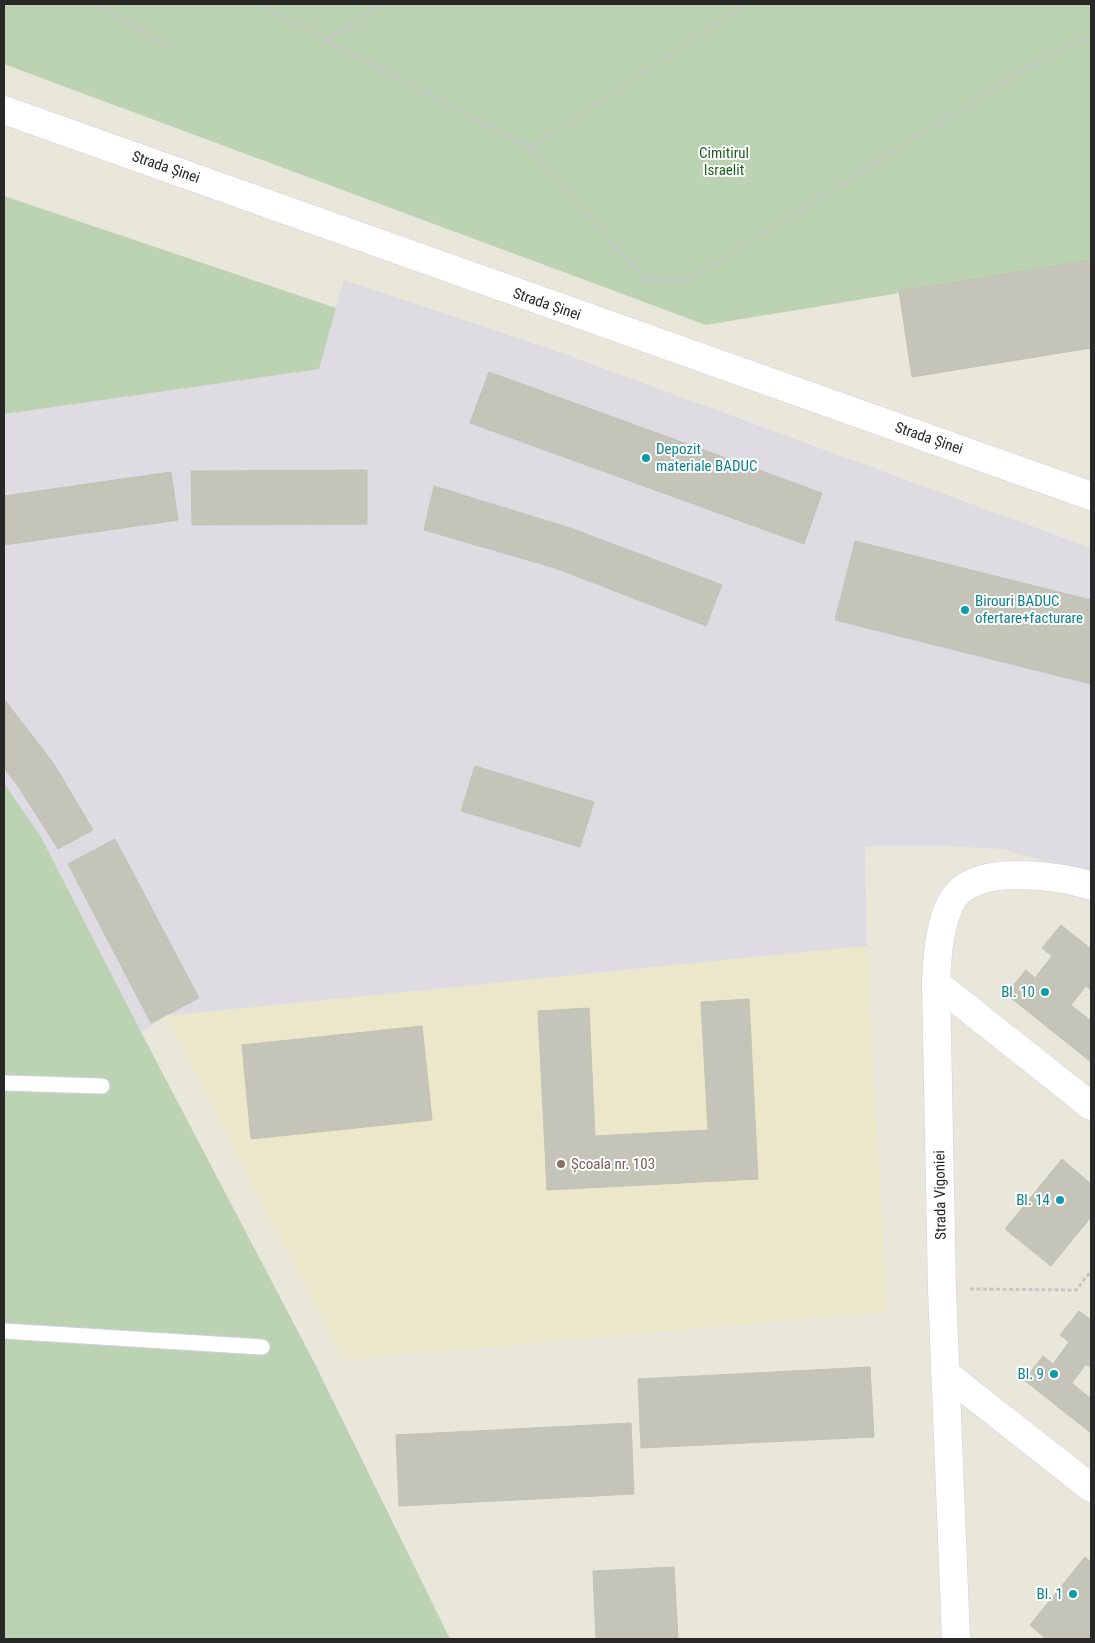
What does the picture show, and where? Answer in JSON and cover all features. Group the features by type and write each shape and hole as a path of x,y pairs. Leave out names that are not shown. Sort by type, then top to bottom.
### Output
{"street":[{"name":"Strada Șinei","path":"4,110 1091,496"},
{"name":"Strada Vigoniei","path":"956,1639 942,1289 936,983 940,936 946,914 955,897 963,888 983,879 1014,875 1042,875 1077,881 1091,886"},
{"path":"936,983 1091,1106"},
{"path":"945,1373 1091,1488"}],"lane":[{"path":"4,1084 102,1086"},
{"path":"4,1331 262,1347"}],"path":[{"path":"94,4 172,48"},
{"path":"259,4 531,150 644,280 687,281 1044,57 1091,36"},
{"path":"327,40 380,4"},
{"path":"531,150 744,4"},
{"path":"942,1289 1076,1290 1091,1271"}],"shaded area":[{"path":"344,280 564,354 1091,548 1091,873 1001,849 945,846 865,846 867,946 166,1016 141,1032 41,837 4,783 4,414 319,369"},
{"name":"Școala nr. 103","path":"867,946 887,1312 343,1360 166,1016"}],"green space":[{"name":"Cimitirul Israelit","path":"4,4 1091,4 1091,261 706,325 4,64"},
{"path":"4,196 336,308 319,369 4,414"},
{"path":"4,783 41,837 315,1364 450,1639 4,1639"}],"building":[{"path":"1091,260 1091,348 912,377 899,291"},
{"name":"Depozit materiale BADUC","path":"489,372 822,493 804,544 470,423"},
{"path":"367,470 367,524 192,525 191,471"},
{"path":"171,472 178,520 4,545 4,496"},
{"path":"434,486 570,528 722,585 706,626 555,568 424,530"},
{"name":"Birouri BADUC ofertare+facturare","path":"855,541 1091,600 1091,684 835,620"},
{"path":"4,699 54,764 93,830 58,849 18,786 4,768"},
{"path":"475,766 594,802 580,847 461,811"},
{"path":"115,839 199,998 151,1023 68,864"},
{"name":"Bl. 10","path":"1061,925 1091,949 1091,990 1086,986 1071,1005 1091,1021 1091,1062 1006,994 1026,970 1035,978 1052,956 1042,948"},
{"path":"749,999 758,1179 547,1190 538,1011 589,1008 595,1136 708,1130 701,1002"},
{"path":"422,1026 432,1120 251,1139 242,1045"},
{"name":"Bl. 14","path":"1062,1159 1091,1184 1091,1217 1051,1266 1005,1229"},
{"name":"Bl. 9","path":"1079,1311 1091,1320 1091,1368 1086,1364 1072,1383 1091,1399 1091,1433 1024,1380 1043,1356 1053,1364 1069,1342 1060,1335"},
{"path":"870,1367 874,1437 641,1448 638,1379"},
{"path":"631,1423 634,1494 399,1506 396,1435"},
{"name":"Bl. 1","path":"1085,1557 1091,1562 1091,1639 1046,1639 1030,1625"},
{"path":"674,1567 678,1639 596,1639 593,1571"}],"place":[{"name":"Depozit materiale BADUC","path":"646,458"},
{"name":"Birouri BADUC ofertare+facturare","path":"965,610"},
{"name":"Bl. 10","path":"1045,992"},
{"name":"Școala nr. 103","path":"561,1164"},
{"name":"Bl. 14","path":"1060,1200"},
{"name":"Bl. 9","path":"1054,1374"},
{"name":"Bl. 1","path":"1073,1594"}]}
